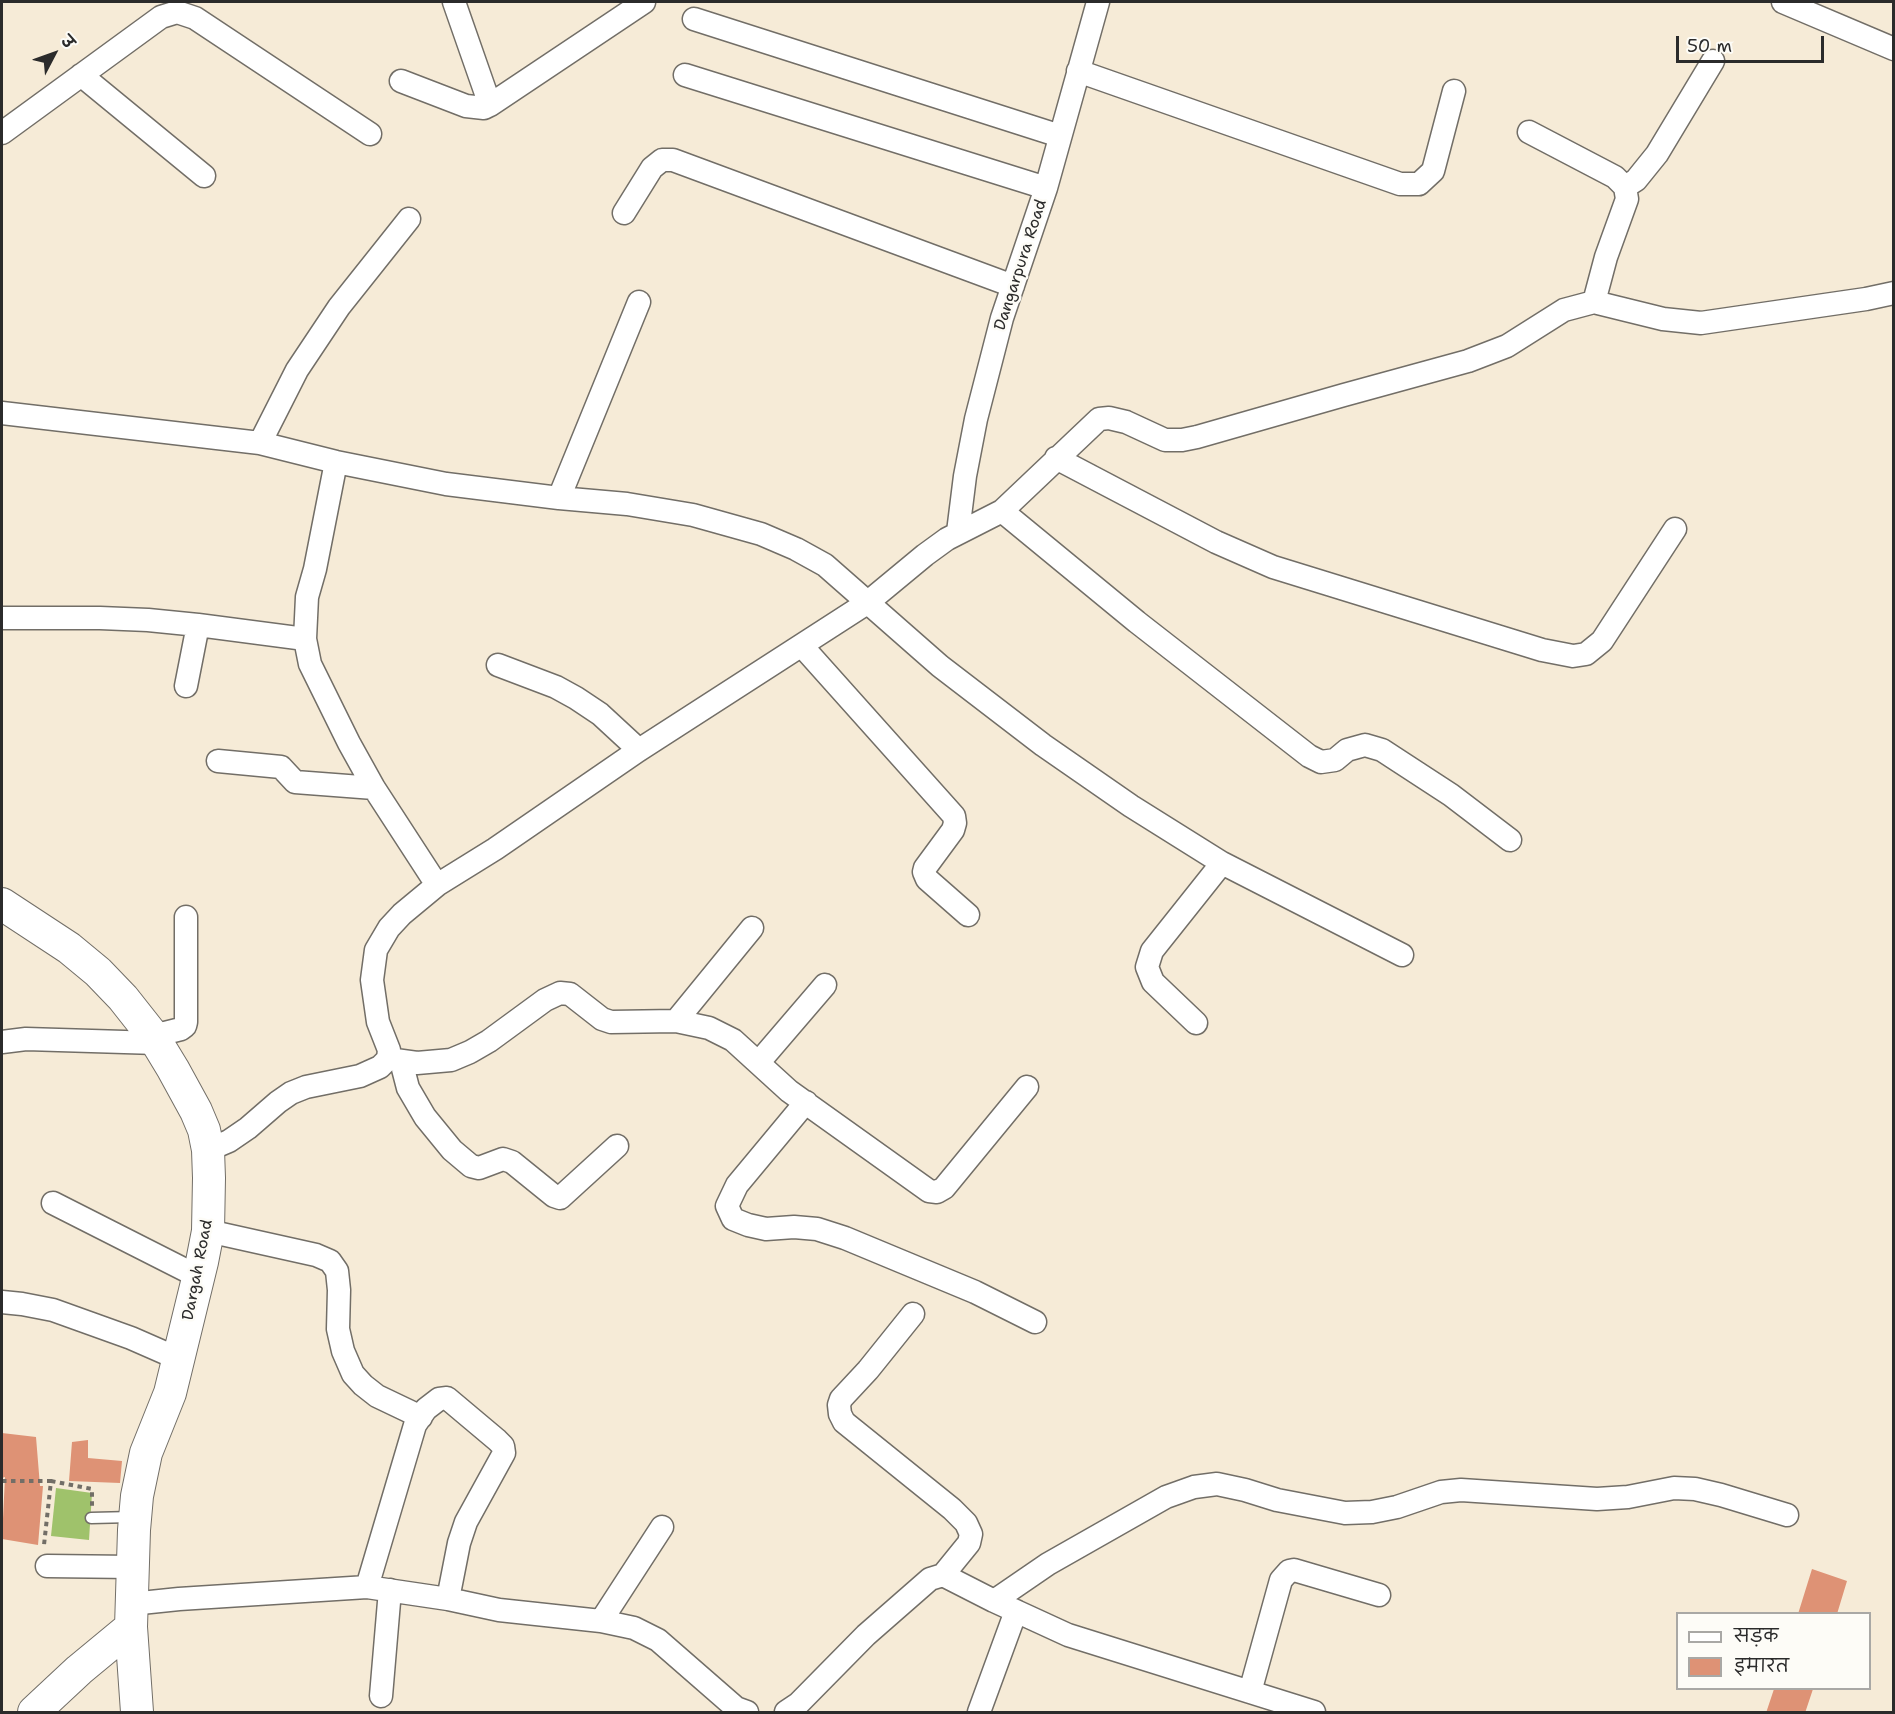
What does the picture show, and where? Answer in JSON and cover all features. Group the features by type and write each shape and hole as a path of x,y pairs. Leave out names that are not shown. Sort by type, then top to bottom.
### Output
{"street":[{"path":"454,2 490,105"},
{"path":"401,81 466,106 476,108 490,105 644,2"},
{"name":"Dangarpura Road","path":"957,532 976,419 1002,318 1046,188 1098,2"},
{"path":"1783,2 1893,49"},
{"path":"2,133 161,17 181,7 370,134"},
{"path":"694,19 1060,136"},
{"path":"1625,187 1636,180 1657,154 1713,61"},
{"path":"1077,71 1400,184 1419,184 1433,171 1454,91"},
{"path":"81,75 204,176"},
{"path":"686,75 1046,188"},
{"path":"1529,132 1615,177 1625,187 1627,199 1606,257 1594,302"},
{"path":"624,213 652,168 662,160 673,160 1013,286"},
{"path":"260,443 297,370 339,307 409,219"},
{"path":"618,1146 560,1198 554,1196 512,1162 503,1159 479,1168 471,1166 452,1150 425,1117 408,1088 378,1022 372,980 376,950 389,928 437,885 495,849 639,750 867,603 957,532 1002,511 1099,419 1109,418 1126,422 1165,440 1197,437 1468,361 1507,346 1564,310 1594,302 1663,320 1701,323 1893,293"},
{"path":"560,498 639,302"},
{"path":"2,413 260,443 336,462 446,484 627,504 693,515 761,534 825,565 940,666 1043,745 1131,806 1222,863 1402,955"},
{"path":"1056,458 1216,542 1273,567 1531,646 1573,656 1586,654 1602,641 1675,529"},
{"path":"336,462 308,597 305,639 310,664 374,788 437,885"},
{"path":"1002,511 1137,622 1309,756 1321,762 1335,760 1347,750 1365,745 1382,750 1451,795 1510,840"},
{"path":"2,618 100,618 198,625 305,639"},
{"path":"186,686 198,625"},
{"path":"802,646 954,816 953,830 924,872 927,879 968,915"},
{"path":"498,664 556,687 576,698 600,714 639,750"},
{"path":"218,761 281,767 295,782 374,788"},
{"path":"1196,1023 1153,982 1147,967 1152,951 1222,863"},
{"name":"Dargah Road","path":"2,904 59,941 98,972 123,998 155,1040 196,1111 204,1130 208,1150 208,1231 199,1276 170,1393 147,1453 137,1496 131,1615 137,1713"},
{"path":"2,1042 26,1039 155,1040 181,1029 186,1022 186,917"},
{"path":"676,1021 752,928"},
{"path":"759,1062 825,985"},
{"path":"208,1150 229,1141 248,1128 291,1093 306,1087 360,1077 394,1060 417,1063 451,1060 489,1041 545,1000 560,993 570,994 611,1022 676,1021 709,1028 733,1040 789,1091 929,1191 937,1192 944,1188 1027,1087"},
{"path":"806,1102 737,1185 727,1206 733,1219 766,1229 794,1227 817,1229 835,1235 975,1293 1035,1322"},
{"path":"53,1203 199,1276"},
{"path":"208,1231 316,1255 330,1261 337,1271 338,1329 343,1352 353,1374 377,1396 420,1417"},
{"path":"2,1302 53,1310 131,1338 179,1359"},
{"path":"786,1713 798,1704 866,1635 930,1579 944,1575 969,1543 971,1534 966,1523 952,1509 844,1422 840,1414 841,1399 868,1370 913,1314"},
{"path":"366,1587 415,1425 426,1409 439,1399 447,1398 497,1440 503,1446 504,1453 466,1522 459,1543 448,1599"},
{"path":"994,1601 1048,1564 1166,1497 1194,1487 1217,1484 1278,1500 1345,1513 1372,1512 1397,1507 1441,1492 1461,1490 1597,1499 1628,1497 1674,1488 1695,1489 1721,1495 1787,1515"},
{"path":"601,1621 662,1527"},
{"path":"46,1555 133,1568"},
{"path":"1250,1692 1281,1580 1288,1571 1294,1570 1378,1595"},
{"path":"944,1575 1068,1635 1307,1712"},
{"path":"34,1713 131,1615 179,1599 366,1587 448,1599 499,1610 601,1621 634,1628 658,1640 736,1708 747,1713"},
{"path":"381,1696 390,1590"},
{"path":"979,1713 1016,1611"}],"lane":[{"path":"91,1518 135,1517"}],"path":[{"path":"2,1481 41,1480 92,1489 91,1518"},
{"path":"46,1555 51,1481"}],"green space":[{"path":"56,1488 92,1493 89,1540 51,1536"}],"building":[{"path":"2,1433 36,1437 40,1486 43,1486 38,1545 2,1539 5,1477 2,1478"},
{"path":"88,1440 88,1458 122,1461 120,1483 69,1481 72,1442"},
{"path":"1812,1569 1847,1581 1838,1612 1799,1612"},
{"path":"1774,1690 1813,1690 1805,1713 1766,1713"}]}
